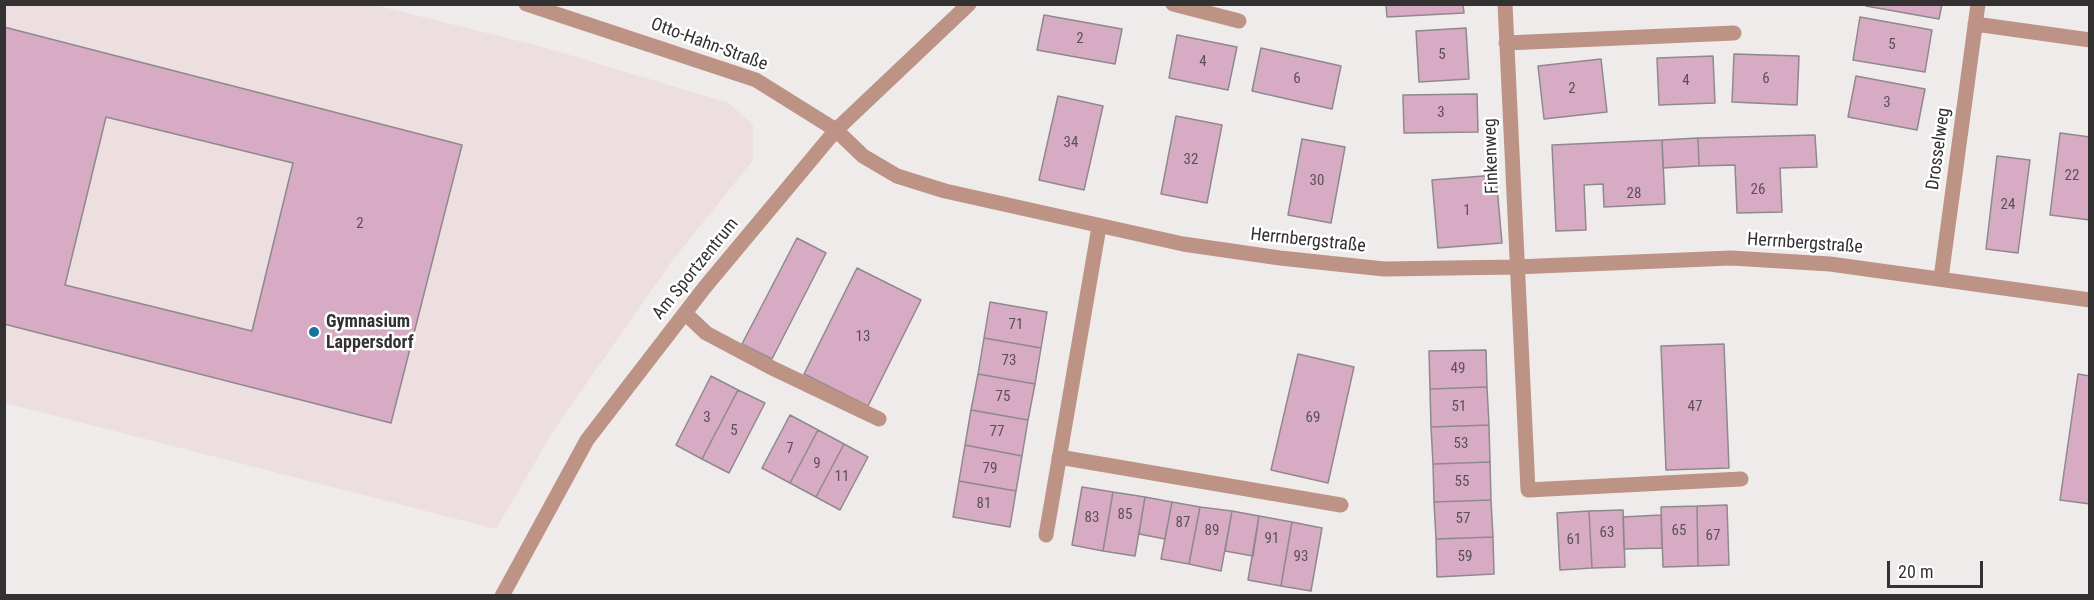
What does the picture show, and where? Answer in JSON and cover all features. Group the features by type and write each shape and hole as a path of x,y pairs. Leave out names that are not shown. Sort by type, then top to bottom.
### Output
{"street":[{"name":"Otto-Hahn-Straße","path":"526,4 554,8 756,80 836,130"},
{"name":"Am Sportzentrum","path":"502,596 587,440 685,313 836,130 969,4"},
{"path":"1173,4 1239,21"},
{"name":"Finkenweg","path":"1505,4 1516,267"},
{"name":"Drosselweg","path":"1941,278 1978,4"},
{"path":"1975,24 2090,40"},
{"path":"1506,43 1734,33"},
{"name":"Herrnbergstraße","path":"836,130 864,156 897,176 945,191 1184,244 1280,258 1372,268 1516,267 1731,258 1830,264 2090,300"},
{"path":"1046,535 1099,226"},
{"path":"1516,267 1528,490 1741,479"},
{"path":"685,313 706,333 770,367 879,419"},
{"path":"1059,457 1341,505"}],"shaded area":[{"name":"Gymnasium Lappersdorf","path":"4,5 375,5 543,47 729,103 753,125 753,160 672,261 554,430 496,529 5,403"}],"building":[{"path":"1386,4 1463,4 1464,13 1387,17"},
{"path":"1866,4 1942,4 1939,19 1866,6"},
{"path":"1044,15 1122,29 1115,64 1037,50"},
{"path":"1860,17 1932,30 1925,72 1853,60"},
{"name":"Gymnasium Lappersdorf","path":"4,27 462,145 391,423 4,324","holes":["106,117 293,163 252,331 65,285"]},
{"path":"1466,28 1469,79 1419,82 1416,31"},
{"path":"1177,35 1237,47 1228,90 1169,78"},
{"path":"1261,48 1341,66 1332,109 1252,91"},
{"path":"1734,54 1799,56 1797,105 1732,102"},
{"path":"1713,56 1715,103 1659,105 1657,58"},
{"path":"1601,59 1607,112 1544,119 1538,66"},
{"path":"1856,76 1925,89 1917,130 1848,117"},
{"path":"1477,94 1478,132 1404,133 1403,95"},
{"path":"1058,96 1103,106 1084,190 1039,180"},
{"path":"1176,116 1222,125 1207,203 1161,194"},
{"path":"2060,133 2090,137 2090,220 2050,215"},
{"path":"1815,135 1817,167 1780,168 1782,212 1737,213 1735,165 1699,166 1698,138"},
{"path":"1698,138 1699,166 1663,168 1662,140"},
{"path":"1302,139 1345,147 1331,223 1288,215"},
{"path":"1662,140 1665,204 1604,207 1603,184 1584,185 1586,230 1556,231 1552,145"},
{"path":"1997,156 2030,160 2018,253 1986,249"},
{"path":"1496,175 1502,243 1438,248 1432,180"},
{"path":"797,238 826,253 772,359 742,344"},
{"path":"857,268 921,300 868,406 804,374"},
{"path":"990,302 1047,312 1041,348 984,338"},
{"path":"984,338 1041,348 1035,384 978,374"},
{"path":"1724,344 1729,468 1666,470 1661,346"},
{"path":"1486,350 1487,387 1430,389 1429,351"},
{"path":"1298,354 1354,367 1328,483 1271,470"},
{"path":"978,374 1035,384 1028,420 971,410"},
{"path":"2078,374 2090,376 2090,504 2060,500"},
{"path":"711,376 738,390 702,459 676,445"},
{"path":"1487,387 1489,425 1431,427 1430,389"},
{"path":"738,390 765,403 729,473 702,459"},
{"path":"971,410 1028,420 1022,456 965,445"},
{"path":"790,415 818,430 790,483 762,468"},
{"path":"1489,425 1490,462 1433,464 1431,427"},
{"path":"818,430 844,444 816,497 790,483"},
{"path":"844,444 868,457 840,510 816,497"},
{"path":"965,445 1022,456 1016,491 959,481"},
{"path":"1490,462 1491,500 1434,502 1433,464"},
{"path":"959,481 1016,491 1010,527 953,517"},
{"path":"1082,487 1113,492 1103,551 1072,545"},
{"path":"1113,492 1145,497 1135,556 1103,551"},
{"path":"1145,497 1172,502 1165,539 1139,534"},
{"path":"1491,500 1493,537 1436,539 1434,502"},
{"path":"1172,502 1200,507 1189,564 1161,559"},
{"path":"1727,505 1729,565 1698,566 1697,506"},
{"path":"1697,506 1698,566 1663,567 1661,507"},
{"path":"1200,507 1232,511 1221,571 1189,564"},
{"path":"1623,510 1625,567 1592,568 1589,511"},
{"path":"1232,511 1259,516 1253,556 1225,551"},
{"path":"1589,511 1592,568 1560,570 1557,513"},
{"path":"1661,515 1662,548 1624,549 1623,517"},
{"path":"1259,516 1292,522 1281,586 1248,580"},
{"path":"1292,522 1322,528 1311,591 1281,586"},
{"path":"1493,537 1494,574 1437,577 1436,539"}],"place":[{"name":"Gymnasium Lappersdorf","path":"314,332"}]}
